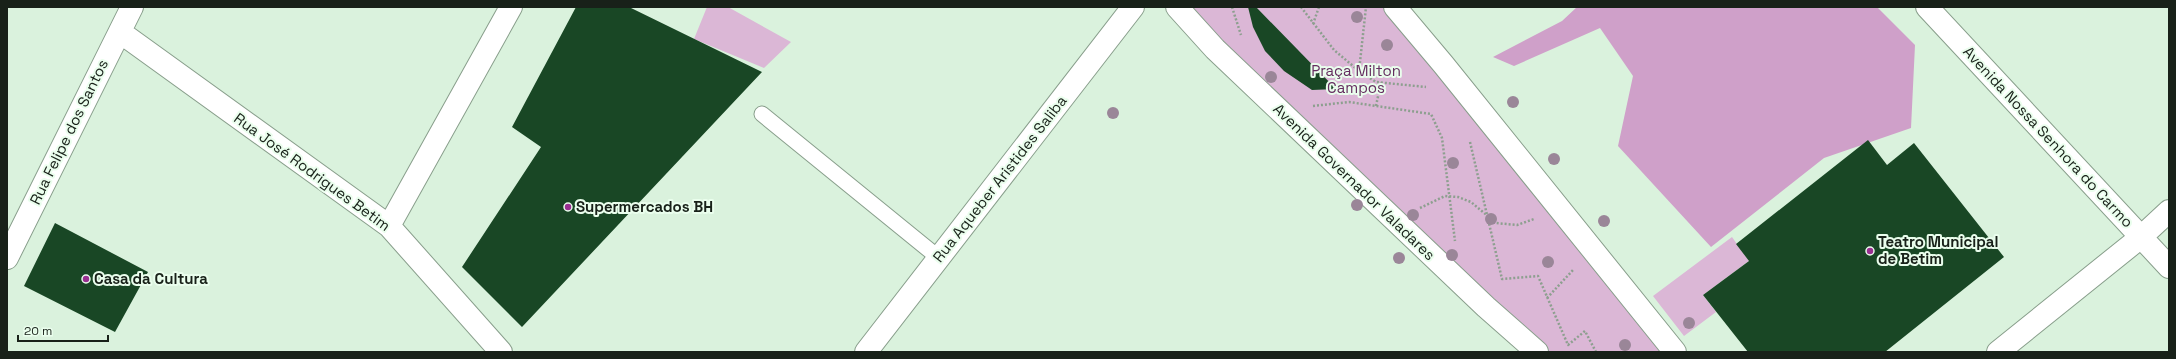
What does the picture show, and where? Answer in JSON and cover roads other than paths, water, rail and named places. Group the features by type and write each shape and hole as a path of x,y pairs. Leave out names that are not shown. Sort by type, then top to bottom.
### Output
{"street":[{"name":"Rua Felipe dos Santos","path":"7,258 132,7"},
{"path":"389,226 510,7"},
{"name":"Rua Aqueber Aristides Saliba","path":"866,352 1133,7"},
{"name":"Avenida Governador Valadares","path":"1176,7 1215,49 1486,307 1536,352"},
{"path":"1394,7 1443,64 1675,352"},
{"name":"Avenida Nossa Senhora do Carmo","path":"1927,7 2169,267"},
{"name":"Rua José Rodrigues Betim","path":"120,32 389,226 492,347"},
{"path":"1998,352 2141,237 2169,212"}],"lane":[{"path":"762,114 939,258"}],"place":[{"name":"Supermercados BH","path":"568,207"},
{"name":"Teatro Municipal de Betim","path":"1870,251"},
{"name":"Casa da Cultura","path":"86,279"}],"park label":[{"name":"Praça Milton Campos","path":"1356,80"}]}
